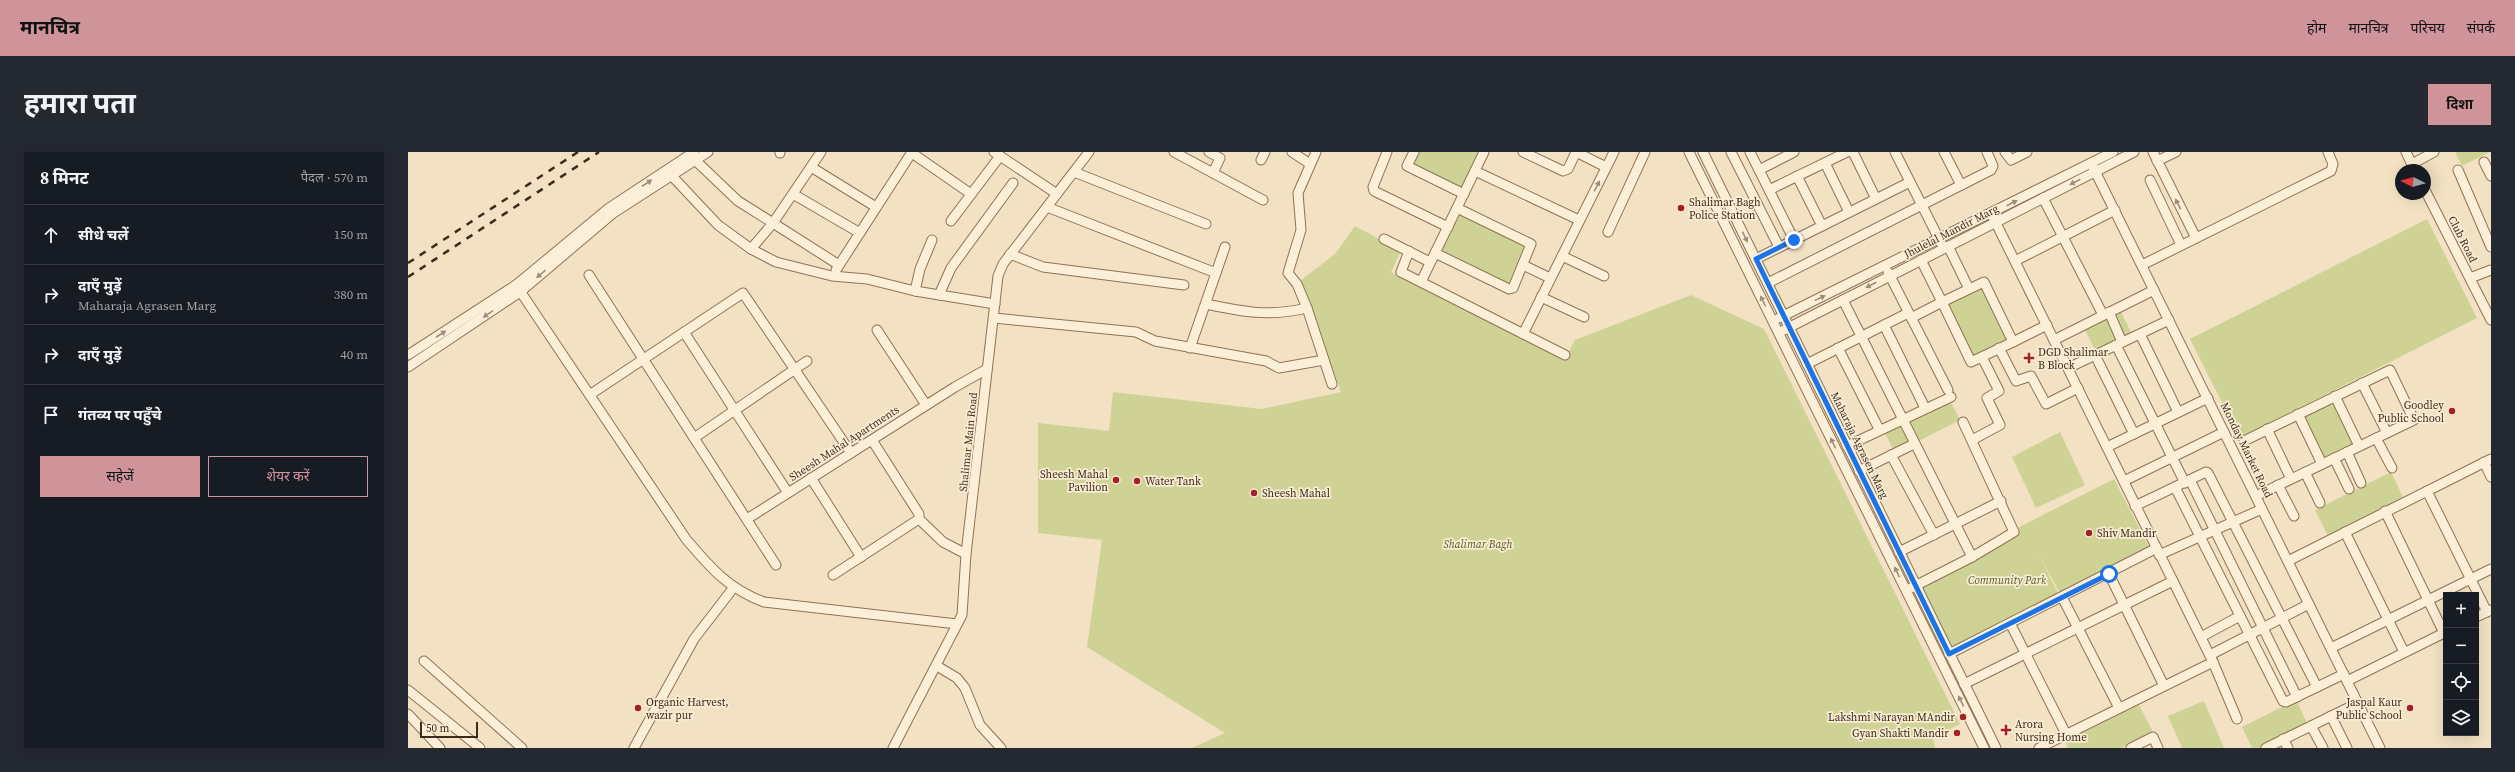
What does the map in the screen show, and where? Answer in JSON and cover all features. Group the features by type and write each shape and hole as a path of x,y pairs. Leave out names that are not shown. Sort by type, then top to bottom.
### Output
{"street":[{"path":"408,355 518,288 609,208 694,156 708,152"},
{"path":"751,249 773,223 821,152"},
{"name":"Shalimar Main Road","path":"893,748 962,616 966,554 998,276 1003,264 1010,254 1089,152"},
{"path":"1174,152 1263,200"},
{"path":"1209,152 1220,158 1213,173"},
{"path":"1292,152 1313,156 1298,193 1301,230 1288,273 1297,284 1307,308 1332,384"},
{"path":"1369,180 1382,152"},
{"path":"1387,152 1373,187 1374,191 1448,227"},
{"path":"1414,152 1408,166 1464,194"},
{"path":"1422,282 1430,262 1484,152"},
{"path":"1523,152 1563,171 1568,169 1576,152 1606,167"},
{"path":"1523,334 1614,152"},
{"path":"1608,232 1645,152"},
{"name":"Maharaja Agrasen Marg","path":"1689,152 1984,748"},
{"name":"Maharaja Agrasen Marg","path":"1703,152 1916,585 1993,747"},
{"path":"1731,152 1779,247"},
{"path":"1750,152 1794,240"},
{"path":"1769,190 1847,152"},
{"path":"1853,152 1876,199"},
{"path":"1895,152 1939,239 1946,247 1969,289"},
{"path":"1944,152 1960,185"},
{"path":"1768,284 1992,168 1987,152"},
{"path":"2005,152 2011,160 2027,152"},
{"name":"Jhulelal Mandir Marg","path":"1773,321 2113,152"},
{"name":"Jhulelal Mandir Marg","path":"1778,333 2134,152"},
{"path":"2153,152 2196,238"},
{"path":"2157,161 2176,152"},
{"path":"2142,265 2331,171 2333,164 2328,152"},
{"path":"2406,152 2412,164"},
{"path":"2417,164 2434,152"},
{"path":"832,276 912,153 971,194"},
{"path":"951,221 971,194 996,153 1057,194"},
{"path":"1759,170 1788,153"},
{"path":"408,367 518,288 612,214 672,176 694,156"},
{"path":"694,156 732,196 839,265"},
{"path":"2484,162 2491,176"},
{"path":"1825,163 1849,212"},
{"name":"Monday Market Road","path":"2091,163 2380,748"},
{"path":"811,167 876,207"},
{"path":"2458,170 2491,247"},
{"path":"1475,171 1579,220"},
{"path":"1074,172 1206,224"},
{"path":"672,176 718,225 751,249 791,268 832,276 867,279 916,291 995,304"},
{"path":"1797,176 1822,226"},
{"path":"2150,180 2181,245"},
{"path":"1756,259 1910,182"},
{"path":"939,295 951,268 1013,183"},
{"path":"793,194 860,233"},
{"path":"2042,198 2062,237 2106,314 2155,424 2172,457 2216,531 2297,697"},
{"name":"Club Road","path":"2430,200 2470,278 2489,309 2491,320"},
{"path":"1717,209 1728,203"},
{"path":"1047,207 1216,273"},
{"path":"1435,253 1510,289 1523,265 1531,244 1457,208"},
{"path":"2015,261 2115,210"},
{"path":"1991,213 2124,481 2157,552 2201,637 2237,720"},
{"path":"1384,239 1430,262"},
{"path":"916,291 920,269 932,240"},
{"path":"1190,348 1226,247"},
{"path":"1409,252 1400,271 1565,355"},
{"path":"1010,254 1047,268 1184,285"},
{"path":"1562,256 1604,276"},
{"path":"1921,260 1970,361 1982,357 2047,325"},
{"path":"1523,265 1550,278"},
{"path":"1841,459 1849,450 1879,429 1925,408 1949,394 1885,266"},
{"path":"2470,278 2491,270"},
{"path":"589,275 776,565"},
{"path":"1807,364 1884,325 1985,283 2013,342"},
{"path":"518,288 591,394 686,539 714,571 742,594 764,602 957,624"},
{"path":"2054,340 2154,290"},
{"path":"591,394 743,293 851,453"},
{"path":"1541,297 1584,317"},
{"path":"1843,300 1972,557"},
{"path":"1206,304 1249,313 1267,314 1307,308"},
{"path":"994,318 1136,332 1155,341 1266,361 1284,368 1324,360"},
{"path":"2068,368 2169,320"},
{"path":"1884,325 1925,408"},
{"path":"877,330 926,405"},
{"path":"684,332 788,493"},
{"path":"2140,334 2178,412"},
{"path":"1838,348 1879,429"},
{"path":"1999,348 2016,381 2031,376 2046,404 2078,388"},
{"path":"2095,355 2134,434"},
{"path":"1972,440 2000,425 1987,398 1999,391 1982,357"},
{"path":"694,438 807,361"},
{"name":"Sheesh Mahal Apartments","path":"747,519 926,405 988,369"},
{"path":"2244,441 2389,370 2392,371 2414,420 2256,496"},
{"path":"2362,383 2387,433"},
{"path":"2335,396 2359,446"},
{"path":"2107,447 2208,398"},
{"path":"2298,414 2322,464"},
{"path":"1906,590 1972,557 2014,533 2001,501 1963,422"},
{"path":"2267,429 2292,479"},
{"path":"2124,481 2224,432"},
{"path":"2376,438 2392,468"},
{"path":"872,440 919,514 919,520 943,542 966,554"},
{"path":"1860,471 1914,444"},
{"path":"2346,452 2361,483"},
{"path":"1891,455 1934,535"},
{"path":"2334,458 2349,489"},
{"path":"2288,561 2487,461 2491,477"},
{"path":"2135,506 2206,472 2208,473 2232,523 2317,687"},
{"path":"2305,472 2320,503"},
{"path":"811,478 861,557"},
{"path":"2278,485 2294,516"},
{"path":"2175,487 2283,701 2286,702 2317,687 2346,677 2443,634"},
{"path":"2427,490 2471,579 2489,611 2479,616"},
{"path":"1899,552 2001,501"},
{"path":"1949,654 2109,574 2157,552 2216,531 2262,509"},
{"path":"2386,511 2443,629"},
{"path":"834,575 919,520"},
{"path":"2345,532 2404,652"},
{"path":"2331,648 2491,569"},
{"path":"2109,574 2164,686"},
{"path":"1964,684 2173,581"},
{"path":"634,748 694,639 734,587"},
{"path":"2062,597 2119,708"},
{"path":"2039,748 2164,686 2249,635 2309,604"},
{"path":"2201,637 2240,616"},
{"path":"2010,623 2066,734"},
{"path":"424,661 520,747"},
{"path":"936,666 957,678 965,688 980,725 1001,748"},
{"path":"408,690 480,748"},
{"path":"2266,748 2358,703"},
{"path":"408,714 440,748"},
{"path":"2331,716 2347,748"},
{"path":"2312,726 2322,748"},
{"path":"2131,748 2153,737 2158,748"},
{"path":"2283,739 2288,748"}],"green space":[{"path":"1416,152 1481,152 1462,191 1410,165"},
{"path":"2455,152 2490,152 2462,166"},
{"path":"1458,211 1530,246 1510,287 1438,252"},
{"path":"2427,219 2477,318 2240,438 2190,339"},
{"name":"Shalimar Bagh","path":"1355,226 1401,251 1391,272 1565,359 1575,340 1691,295 1764,329 1960,724 1933,738 1935,748 1192,748 1225,733 1087,647 1102,540 1038,533 1038,423 1109,431 1113,392 1262,409 1341,392 1300,281 1335,254"},
{"path":"1982,285 2009,341 1972,359 1945,303"},
{"path":"2120,310 2132,334 2096,352 2084,328"},
{"path":"1947,395 1960,420 1895,453 1882,427"},
{"path":"2334,400 2356,445 2323,461 2302,415"},
{"path":"2060,432 2085,485 2036,508 2012,457"},
{"path":"2391,472 2404,499 2328,536 2315,510"},
{"name":"Community Park","path":"2114,479 2149,547 2061,595 2037,551 2060,597 1952,651 1920,586 2023,525"},
{"path":"2296,700 2308,725 2259,748 2252,748 2242,727"},
{"path":"2137,701 2153,732 2122,748 2068,748 2064,739"},
{"path":"2204,701 2224,748 2182,748 2168,716"}],"railway":[{"path":"408,263 578,152"},
{"path":"408,277 599,152"}],"place":[{"name":"Shalimar Bagh Police Station","path":"1681,208"},
{"name":"DGD Shalimar B Block","path":"2029,358"},
{"name":"Goodley Public School","path":"2452,411"},
{"name":"Sheesh Mahal Pavilion","path":"1116,480"},
{"name":"Water Tank","path":"1137,481"},
{"name":"Sheesh Mahal","path":"1254,493"},
{"name":"Shiv Mandir","path":"2089,533"},
{"name":"Organic Harvest, wazir pur","path":"638,708"},
{"name":"Jaspal Kaur Public School","path":"2410,708"},
{"name":"Lakshmi Narayan MAndir","path":"1963,717"},
{"name":"Arora Nursing Home","path":"2006,730"},
{"name":"Gyan Shakti Mandir","path":"1957,733"}],"route":[{"path":"1794,240 1756,259 1949,654 2109,574"}]}
